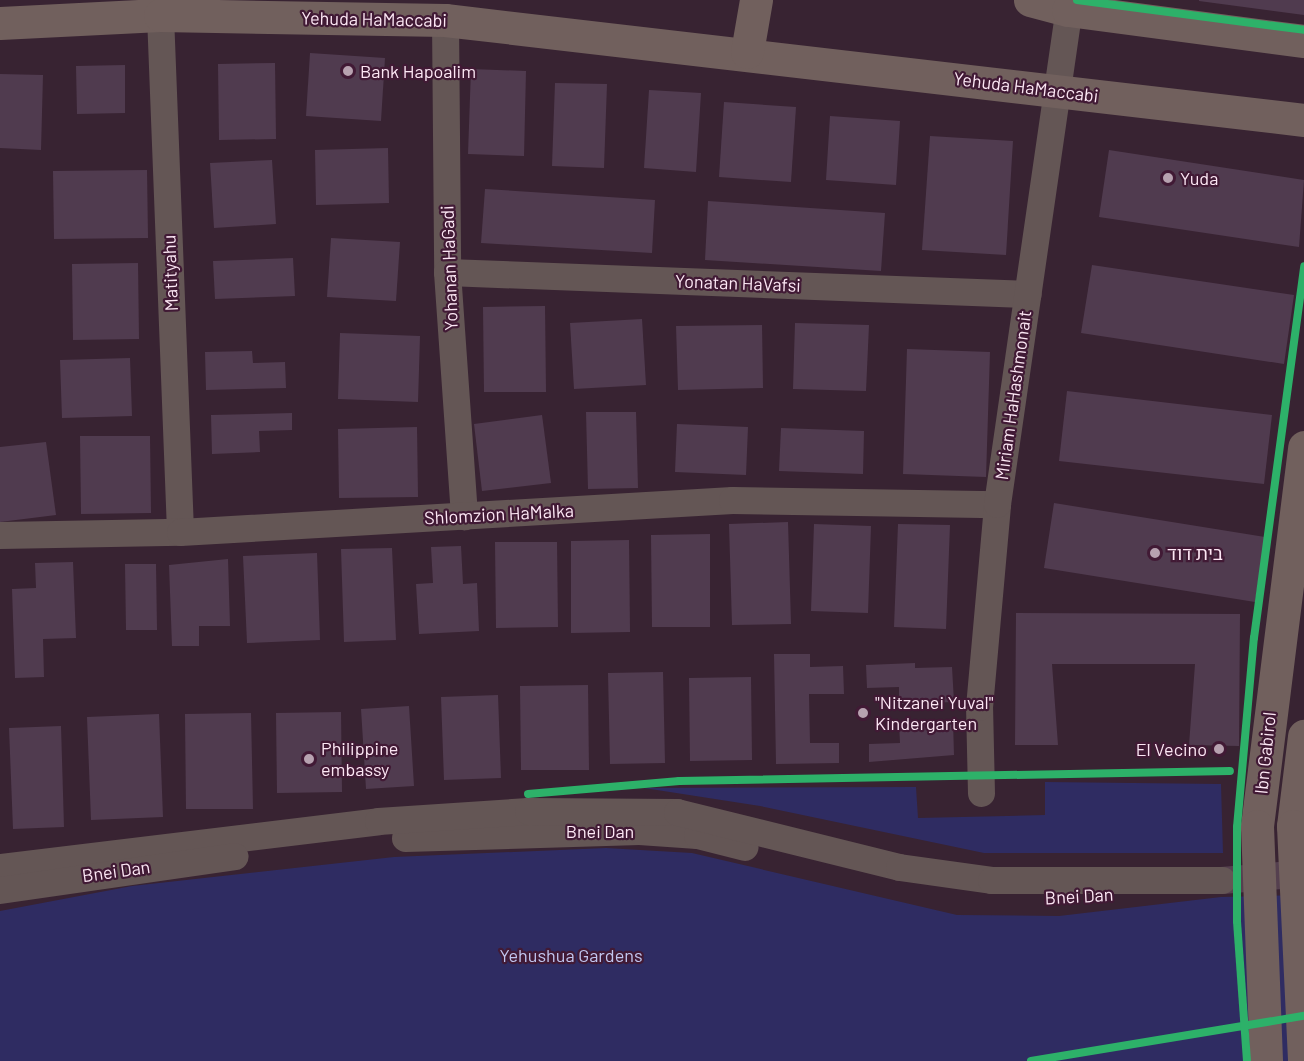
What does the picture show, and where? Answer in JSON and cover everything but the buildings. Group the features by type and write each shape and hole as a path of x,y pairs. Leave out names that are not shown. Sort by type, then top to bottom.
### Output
{"street":[{"path":"747,52 756,0"},
{"path":"1030,0 1304,41"},
{"name":"Miriam HaHashmonait","path":"981,793 979,707 997,504 1059,92 1069,5"},
{"name":"Yehuda HaMaccabi","path":"0,23 160,15 445,20 747,52 1059,92 1304,120"},
{"name":"Matityahu","path":"160,15 180,532"},
{"name":"Yohanan HaGadi","path":"445,20 447,272 464,516"},
{"name":"Yonatan HaVafsi","path":"447,272 1029,294"},
{"name":"Ibn Gabirol","path":"1266,1061 1257,826 1304,447"},
{"name":"Shlomzion HaMalka","path":"0,535 180,532 732,500 997,504"},
{"name":"Ibn Gabirol","path":"1304,736 1293,826 1304,1061"},
{"name":"Bnei Dan","path":"0,867 378,821 528,811 677,812 936,873 1062,884 1209,881 1067,899 991,897 874,879 697,835 529,831 381,839 114,870 0,890"}],"green space":[{"path":"1045,782 1221,784 1223,853 984,853 760,806 644,788 916,787 918,818 1045,815"},
{"name":"Yehushua Gardens","path":"606,848 692,853 957,915 1059,916 1221,897 1304,895 1304,1061 0,1061 0,911 132,886 394,857"}],"tunnel":[{"path":"1222,880 1304,873"}],"cycle path":[{"path":"1077,0 1304,30"},
{"path":"1247,1061 1237,921 1237,827 1254,638 1304,266"},
{"path":"528,794 679,781 1230,771"},
{"path":"1031,1061 1304,1016"}],"place":[{"name":"Bank Hapoalim","path":"348,71"},
{"name":"Yuda","path":"1168,178"},
{"name":"בית דוד","path":"1155,553"},
{"name":"\"Nitzanei Yuval\" Kindergarten","path":"863,713"},
{"name":"El Vecino","path":"1219,749"},
{"name":"Philippine embassy","path":"309,759"}]}
